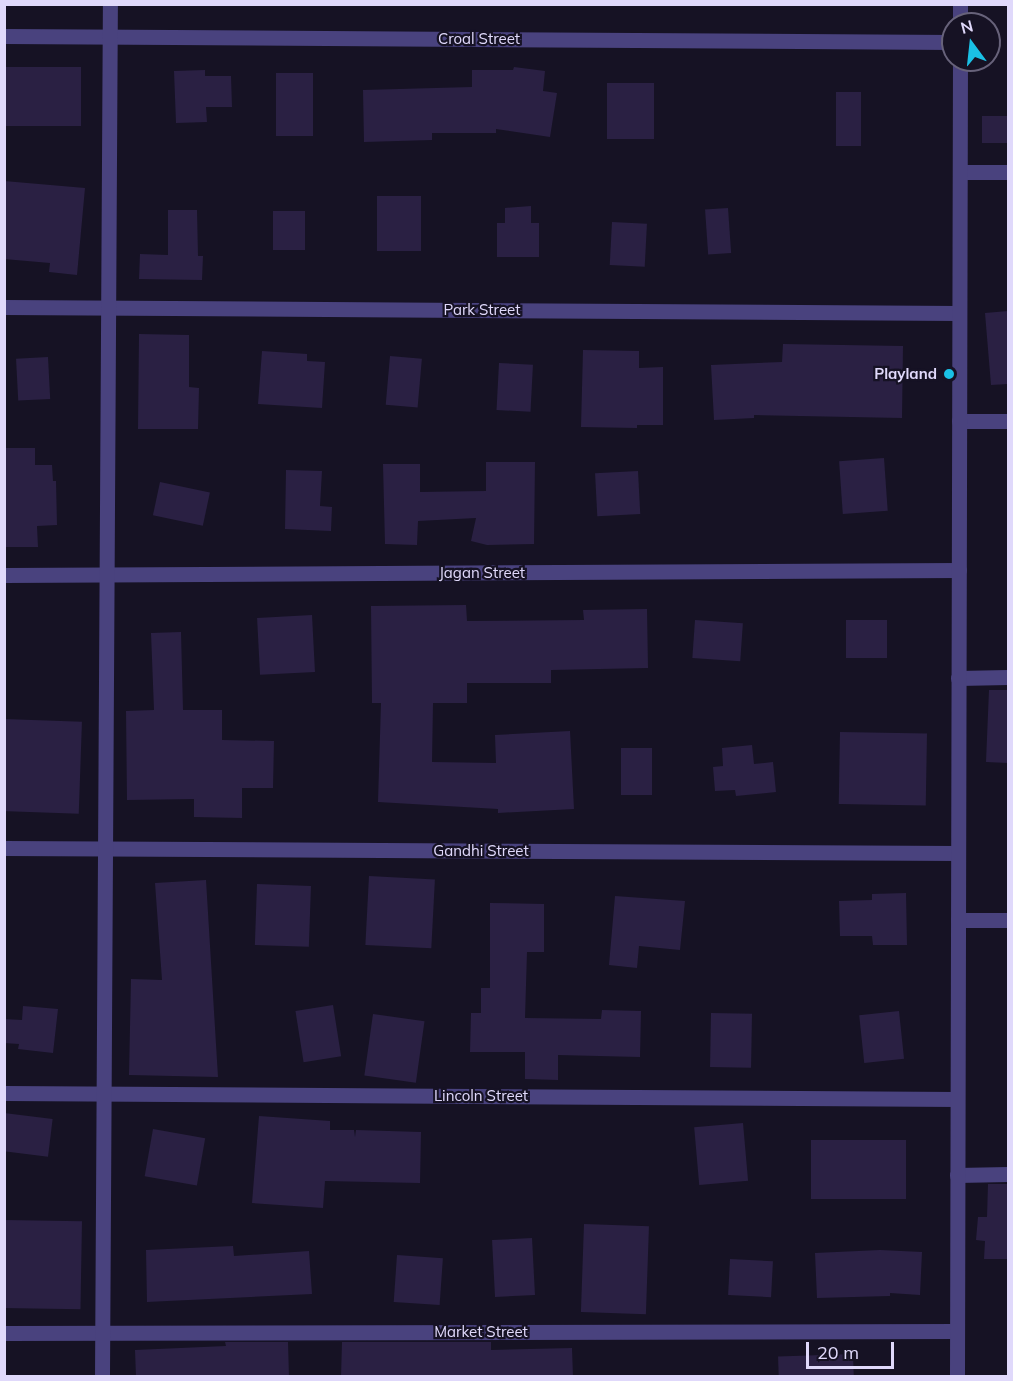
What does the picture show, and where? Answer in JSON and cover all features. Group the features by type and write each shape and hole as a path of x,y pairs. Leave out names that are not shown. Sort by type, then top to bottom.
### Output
{"street":[{"path":"102,1377 111,4"},
{"name":"Croal Street","path":"4,36 941,42"},
{"path":"957,1377 960,72"},
{"path":"960,172 1008,172"},
{"name":"Park Street","path":"4,307 959,313"},
{"path":"959,421 1008,421"},
{"name":"Jagan Street","path":"4,575 959,570"},
{"path":"958,678 1008,677"},
{"name":"Gandhi Street","path":"4,848 958,853"},
{"path":"958,920 1008,920"},
{"name":"Lincoln Street","path":"4,1093 957,1099"},
{"path":"957,1175 1008,1174"},
{"name":"Market Street","path":"4,1333 957,1331"}],"building":[{"path":"4,67 81,67 81,126 4,126"},
{"path":"514,67 545,71 543,91 557,93 550,137 496,129 496,133 432,133 432,140 364,142 363,90 472,87 472,70 513,70"},
{"path":"205,70 205,76 231,76 232,107 206,107 207,122 176,123 174,71"},
{"path":"276,73 313,73 313,136 276,136"},
{"path":"607,83 654,83 654,139 607,139"},
{"path":"836,92 861,92 861,146 836,146"},
{"path":"982,116 1008,116 1008,143 982,143"},
{"path":"4,181 85,188 77,275 49,272 50,263 4,259"},
{"path":"377,196 421,196 421,251 377,251"},
{"path":"531,206 531,223 539,223 539,257 497,257 497,223 505,223 505,208"},
{"path":"728,208 731,253 708,254 705,210"},
{"path":"168,210 197,210 198,256 203,256 202,280 139,279 140,254 168,255"},
{"path":"273,211 305,211 305,250 273,250"},
{"path":"612,222 647,224 645,267 610,265"},
{"path":"1008,311 1008,384 991,385 985,313"},
{"path":"139,334 189,335 189,387 199,388 198,429 138,429"},
{"path":"783,344 903,346 902,418 754,415 754,418 714,420 711,365 782,362"},
{"path":"583,350 639,351 639,368 663,367 663,425 637,425 637,428 581,427"},
{"path":"262,351 307,354 307,361 325,362 322,408 258,404"},
{"path":"390,356 422,359 418,408 386,405"},
{"path":"48,357 50,399 18,401 16,359"},
{"path":"499,363 533,365 530,412 497,410"},
{"path":"5,448 35,448 35,465 52,465 53,481 56,481 57,525 37,526 38,547 4,547"},
{"path":"884,458 888,511 843,514 839,461"},
{"path":"486,462 535,462 534,544 487,545 471,541 476,518 418,521 417,545 385,544 383,464 420,464 420,492 486,491"},
{"path":"286,470 322,471 320,506 332,507 331,531 285,529"},
{"path":"638,471 640,514 597,516 595,473"},
{"path":"160,482 210,493 203,526 153,515"},
{"path":"466,605 467,621 584,620 583,610 647,609 648,668 551,670 551,683 467,683 467,703 433,703 432,762 496,763 495,735 570,731 574,809 498,813 498,809 378,802 381,703 372,703 371,606"},
{"path":"312,615 315,672 260,675 257,618"},
{"path":"695,620 743,623 740,661 692,658"},
{"path":"846,620 887,620 887,658 846,658"},
{"path":"181,632 183,710 222,710 222,740 274,741 273,788 242,788 242,818 194,817 194,799 127,800 126,711 154,710 151,633"},
{"path":"989,690 1008,690 1008,763 986,762"},
{"path":"4,719 82,722 79,814 4,811"},
{"path":"840,732 927,734 926,806 839,804"},
{"path":"752,745 754,764 773,762 776,792 736,796 735,790 715,791 713,767 723,766 722,748"},
{"path":"621,748 652,748 652,795 621,795"},
{"path":"369,876 435,879 431,948 365,945"},
{"path":"206,880 218,1077 129,1075 131,979 162,980 155,883"},
{"path":"257,884 311,886 309,947 255,945"},
{"path":"906,893 907,945 873,945 872,936 840,936 839,901 872,900 872,894"},
{"path":"615,896 685,901 680,950 639,946 637,968 609,965"},
{"path":"490,903 544,904 544,952 527,952 525,1018 601,1019 602,1010 641,1011 640,1057 558,1055 558,1080 525,1079 525,1052 470,1052 471,1013 481,1013 481,988 490,988"},
{"path":"333,1005 341,1056 304,1062 295,1011"},
{"path":"23,1006 58,1009 53,1053 18,1049 19,1044 4,1043 4,1019 22,1020"},
{"path":"899,1011 904,1059 864,1063 859,1015"},
{"path":"711,1013 752,1014 751,1068 710,1067"},
{"path":"373,1014 424,1021 416,1083 364,1075"},
{"path":"4,1113 53,1119 48,1157 4,1151"},
{"path":"259,1116 330,1121 330,1130 354,1130 355,1137 356,1130 421,1132 420,1183 325,1181 323,1208 252,1203"},
{"path":"743,1123 748,1181 699,1185 694,1127"},
{"path":"153,1129 205,1138 197,1185 145,1176"},
{"path":"811,1140 906,1140 906,1199 811,1199"},
{"path":"988,1184 1008,1184 1008,1259 984,1259 985,1241 976,1240 978,1217 987,1217"},
{"path":"4,1220 82,1221 80,1309 4,1308"},
{"path":"584,1224 649,1226 646,1314 581,1312"},
{"path":"532,1238 535,1295 495,1297 492,1240"},
{"path":"233,1246 234,1256 309,1251 312,1294 147,1302 146,1250"},
{"path":"880,1250 922,1252 920,1295 890,1293 890,1296 817,1298 815,1253"},
{"path":"397,1255 443,1258 440,1305 394,1302"},
{"path":"730,1259 773,1261 771,1297 728,1295"},
{"path":"225,1342 288,1342 289,1377 136,1377 135,1350 226,1346"},
{"path":"342,1342 491,1342 491,1350 572,1348 573,1377 341,1377"},
{"path":"853,1354 854,1376 779,1376 778,1357"}],"place":[{"name":"Playland","path":"949,374"}]}
